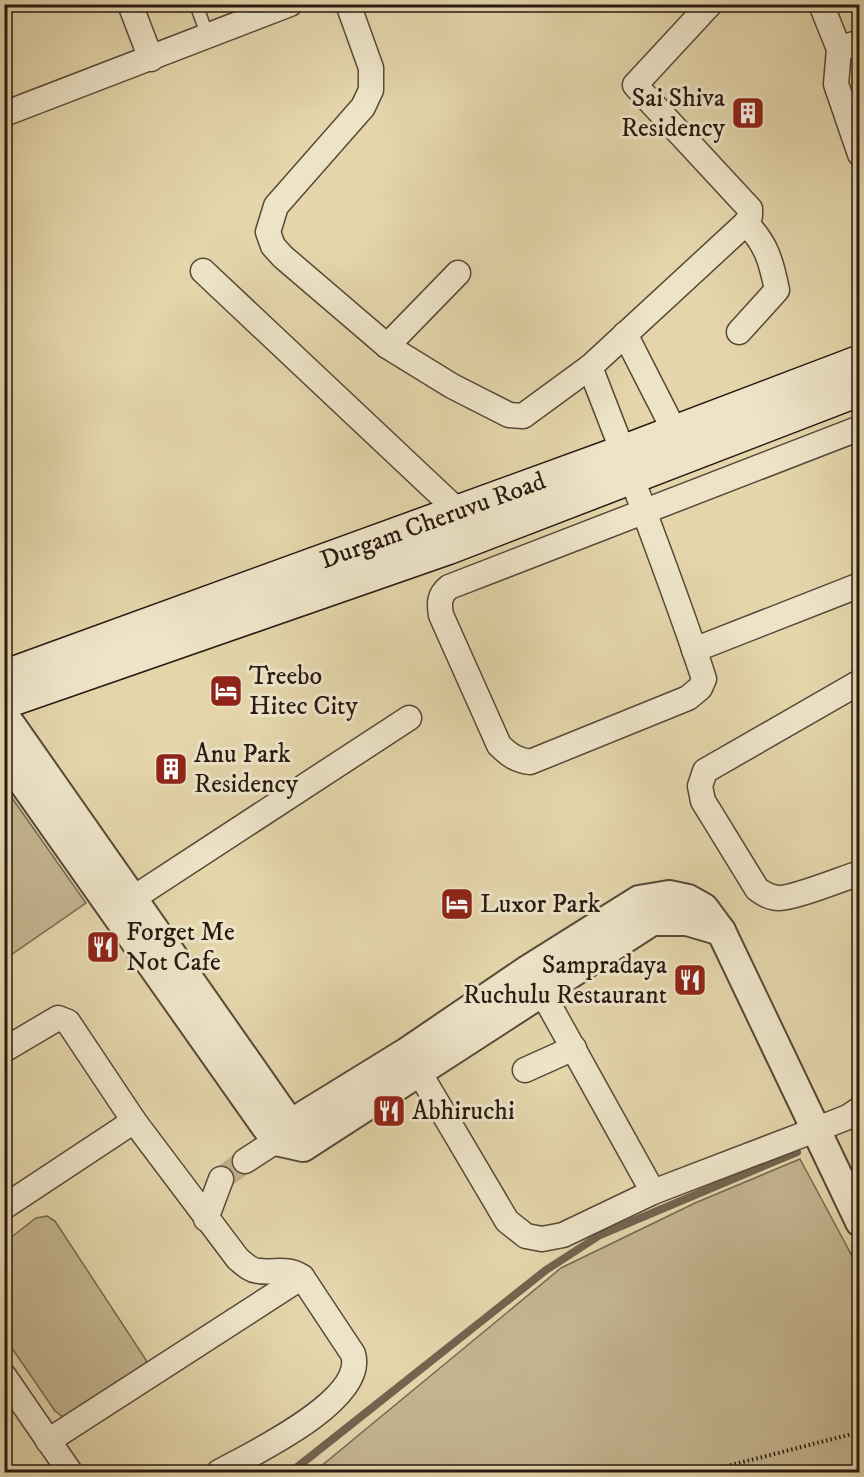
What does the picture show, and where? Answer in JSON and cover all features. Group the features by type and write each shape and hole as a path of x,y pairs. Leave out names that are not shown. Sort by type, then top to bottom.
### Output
{"main road":[{"name":"Durgam Cheruvu Road","path":"627,465 675,432 860,362"},
{"name":"Durgam Cheruvu Road","path":"4,677 478,515 847,394"},
{"name":"Durgam Cheruvu Road","path":"4,702 478,515"}],"street":[{"path":"130,4 151,59"},
{"path":"4,114 208,37 248,12 290,4"},
{"path":"348,4 371,68 371,90 363,107 276,206 268,232 273,246 387,345 452,386 509,416 516,417 523,416 590,367 746,223 750,216 750,209 635,85 710,4"},
{"path":"821,4 849,46 836,84 860,154"},
{"path":"739,332 777,290 767,250 760,238 746,223"},
{"path":"202,271 478,515"},
{"path":"387,345 458,273"},
{"path":"625,334 675,432"},
{"path":"590,367 645,513 704,679 700,688 688,698 530,762 519,760 508,754 499,745 441,615 441,596 449,587 645,513 854,430 847,394"},
{"path":"694,650 860,585"},
{"path":"860,682 705,771 700,786 704,801 757,889 767,896 779,898 794,895 860,873"},
{"path":"4,715 289,1122 286,1131"},
{"path":"132,899 409,718"},
{"path":"4,759 286,1131 303,1148 419,1072 639,900 669,895 688,899 704,908 721,931 860,1222"},
{"path":"245,1161 286,1131 407,1052 536,980"},
{"path":"536,980 653,1192"},
{"path":"4,1050 58,1018 68,1022 134,1121 238,1259 258,1271 284,1270 302,1276 353,1354 355,1368 334,1398 309,1420 219,1473"},
{"path":"525,1070 574,1048"},
{"path":"419,1072 507,1221 526,1236 542,1239 563,1235 653,1192 848,1117 860,1109"},
{"path":"4,1208 134,1121"},
{"path":"182,1186 221,1179 206,1219"},
{"path":"48,1441 302,1276"},
{"path":"4,1376 70,1473"}],"lane":[{"path":"196,4 208,37"}],"path":[{"path":"704,1473 852,1434 860,1439"}],"shaded area":[{"path":"5,788 86,903 4,959"},
{"path":"800,1159 859,1269 859,1472 314,1472 561,1268 695,1203"},
{"path":"47,1216 55,1221 146,1360 147,1366 71,1418 63,1417 55,1411 5,1338 5,1242 36,1218"}],"waterway":[{"path":"291,1472 546,1270 600,1235 797,1152"}],"tunnel":[{"path":"221,1179 245,1161"}],"place":[{"name":"Sai Shiva Residency","path":"748,113"},
{"name":"Treebo Hitec City","path":"226,691"},
{"name":"Anu Park Residency","path":"171,769"},
{"name":"Luxor Park","path":"457,904"},
{"name":"Forget Me Not Cafe","path":"103,947"},
{"name":"Sampradaya Ruchulu Restaurant","path":"690,980"},
{"name":"Abhiruchi","path":"389,1111"}]}
